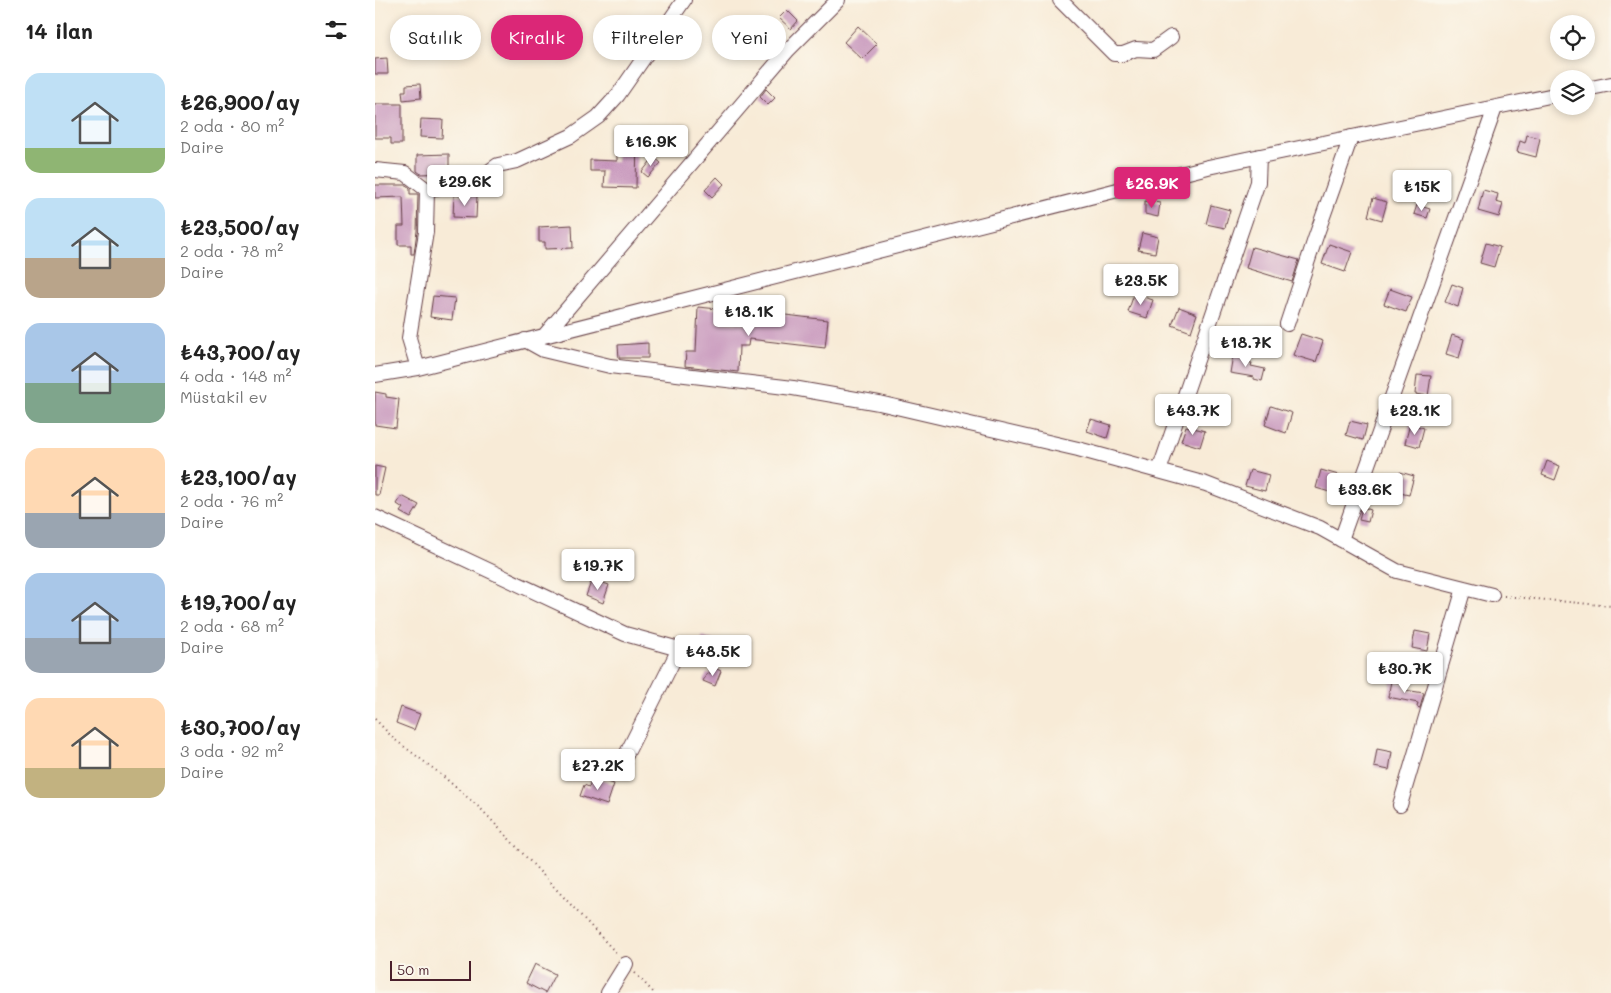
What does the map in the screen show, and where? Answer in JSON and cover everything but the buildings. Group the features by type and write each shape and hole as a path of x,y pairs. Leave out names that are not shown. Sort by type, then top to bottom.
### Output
{"street":[{"path":"427,190 480,178 498,164 517,161 571,136 598,116 618,95 684,0"},
{"path":"544,336 788,50 838,0"},
{"path":"1060,0 1114,54 1123,54 1136,49 1153,50 1171,37"},
{"path":"1595,87 1611,84"},
{"path":"375,375 418,368 1198,169 1550,96"},
{"path":"1341,540 1495,108"},
{"path":"1287,324 1351,137"},
{"path":"1159,471 1258,182 1259,156"},
{"path":"375,170 405,173 427,190"},
{"path":"418,368 409,338 426,232 427,190"},
{"path":"525,340 543,350 610,366 793,388 879,403 1078,449 1206,484 1320,528 1397,571 1492,595"},
{"path":"375,517 625,634 679,649 626,755"},
{"path":"1400,806 1464,588"},
{"path":"608,993 626,964"}],"path":[{"path":"1492,595 1611,606"},
{"path":"375,719 393,739 438,772 481,810 654,993"}]}
